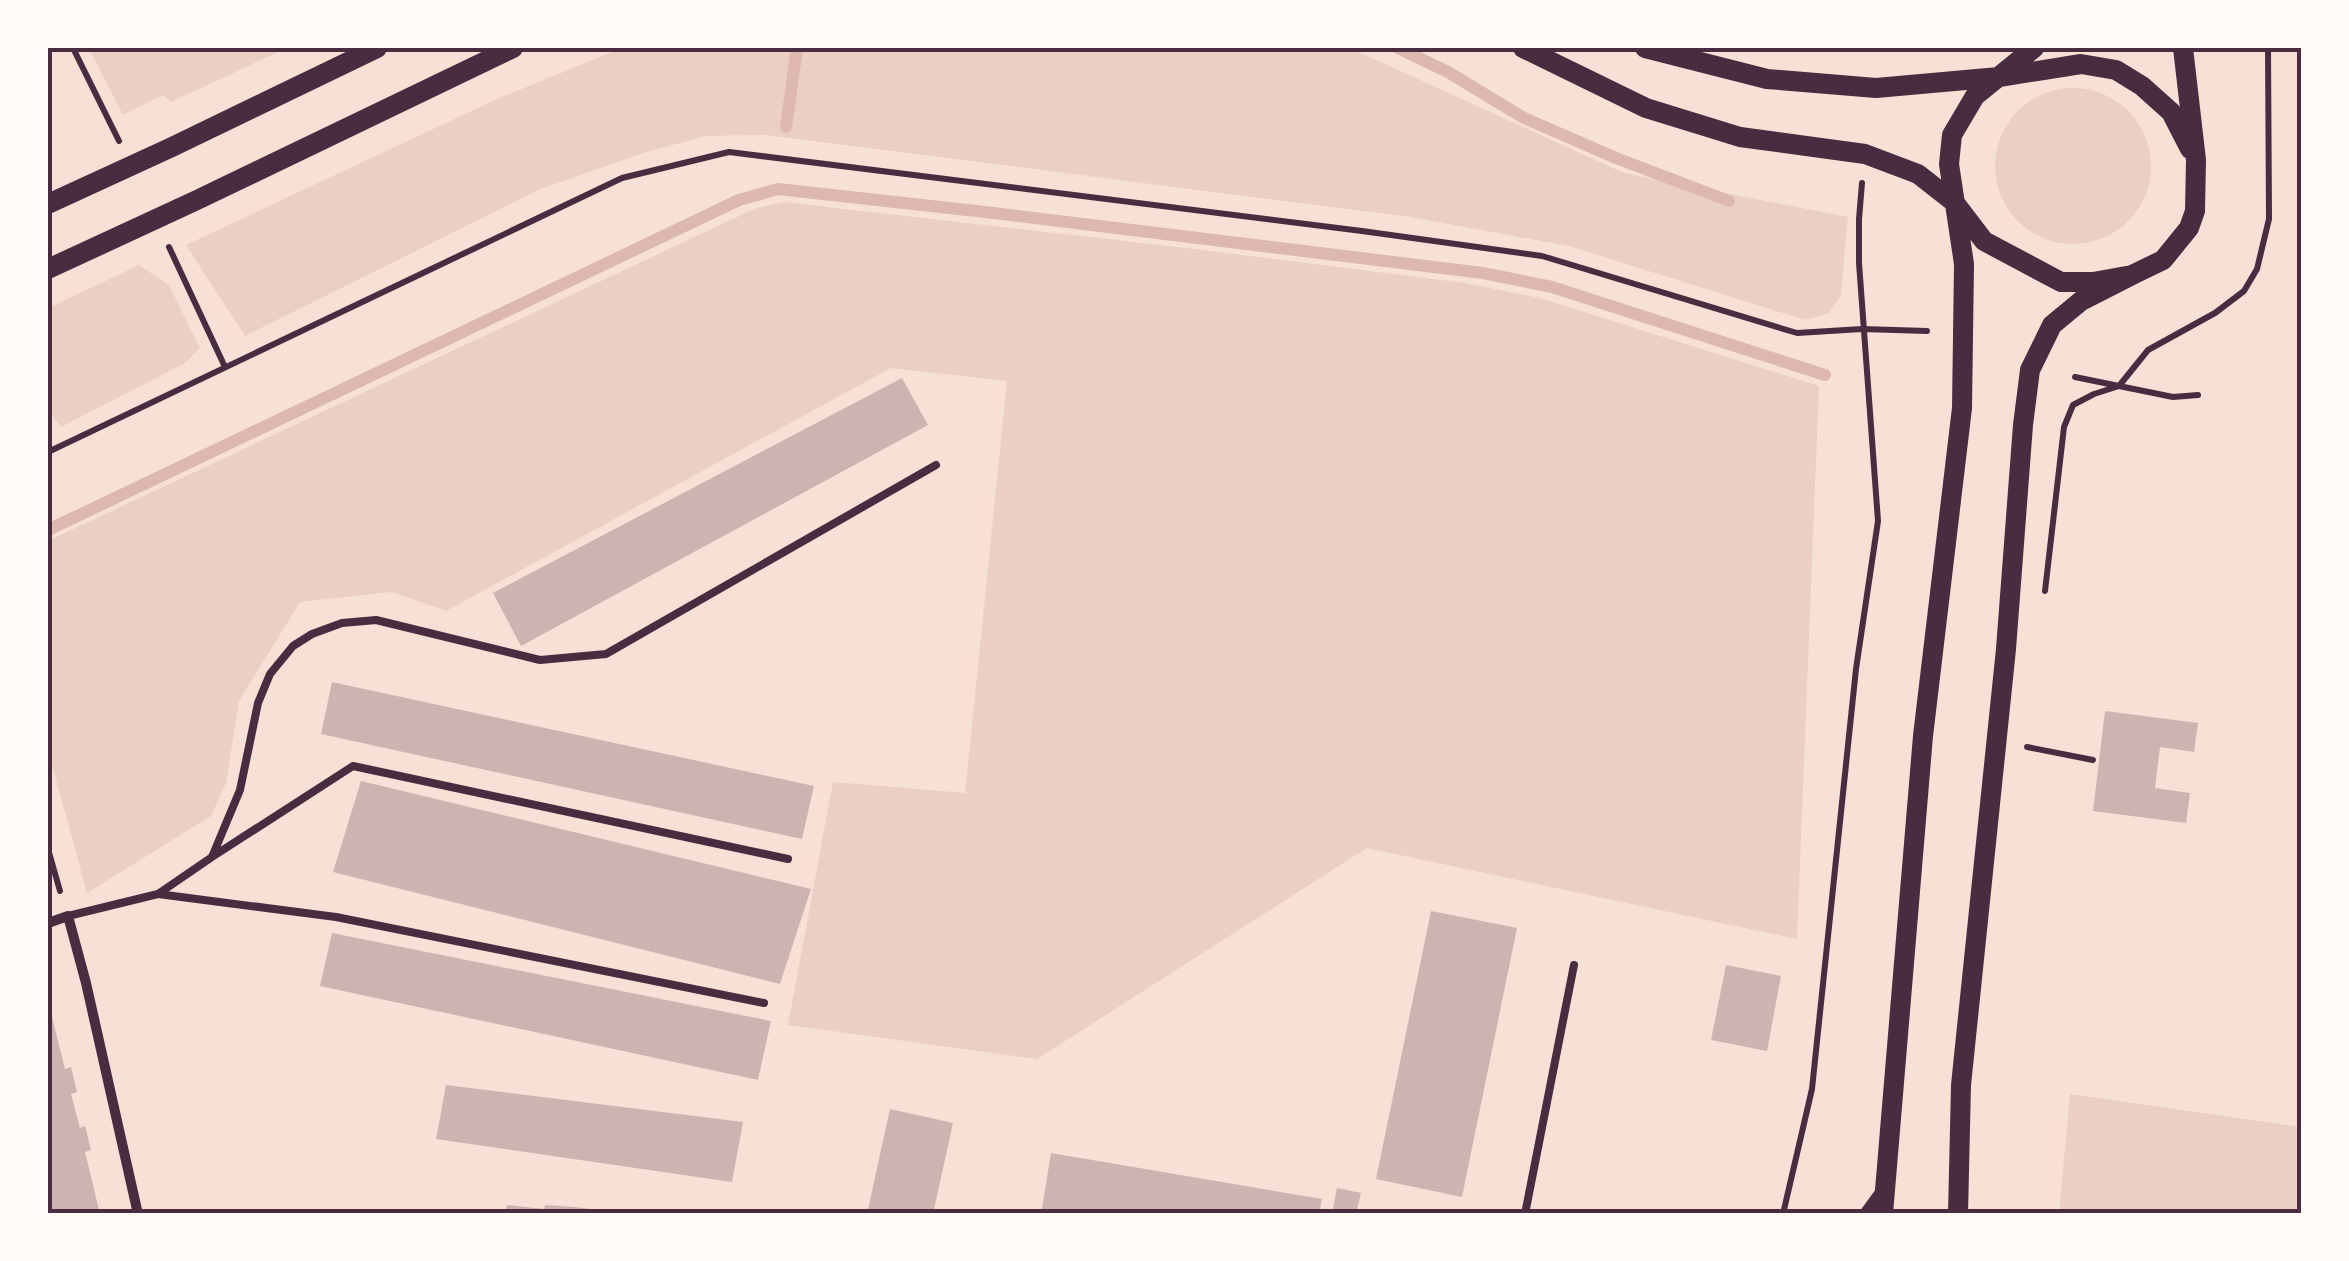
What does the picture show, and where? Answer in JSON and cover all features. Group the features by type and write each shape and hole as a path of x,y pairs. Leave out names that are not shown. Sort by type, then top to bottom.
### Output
{"main road":[{"path":"48,204 376,48"},
{"path":"48,269 514,48"},
{"path":"1523,48 1646,108 1740,137 1865,154 1918,174 1956,203 1984,242 2061,282 2093,282 2132,275"},
{"path":"1644,48 1767,79 1876,88 1999,77 2081,64 2116,70 2142,86 2171,112 2196,160"},
{"path":"1882,1214 1924,736 1962,408 1964,264 1949,164 1952,135 1974,96 2034,48"},
{"path":"1958,1214 1961,1085 2030,370 2052,325 2082,301 2162,260 2189,228 2194,211 2196,160 2182,48"}],"street":[{"path":"48,923 68,916 138,1214"},
{"path":"1864,1214 1884,1187"}],"lane":[{"path":"212,857 240,790 258,704 270,674 292,646 312,634 342,624 376,620 540,660 606,654 936,464"},
{"path":"68,916 158,894 353,766 788,859"},
{"path":"158,894 336,917 764,1004"},
{"path":"1525,1214 1574,966"}],"path":[{"path":"2044,597 2064,427 2073,405 2119,386 2148,350 2215,313 2244,291 2257,269 2269,220 2268,48"},
{"path":"48,452 622,178 728,152 1542,256 1797,333 1927,331"},
{"path":"1783,1214 1812,1088 1856,669 1878,520 1862,329 1859,219"},
{"path":"2075,377 2173,396 2198,395"},
{"path":"2029,730 2026,749 2093,760"},
{"path":"48,850 68,916"}],"shaded area":[{"path":"89,48 287,48 171,102 163,95 123,115"},
{"path":"622,48 1350,48 1624,173 1848,217 1841,295 1829,313 1805,320 1569,246 1410,217 766,135 706,136 643,153 538,190 245,336 186,245 497,99"},
{"path":"2073,88 2103,94 2128,111 2145,136 2151,166 2145,196 2128,221 2103,238 2073,244 2043,238 2018,221 2001,196 1995,166 2001,136 2018,111 2043,94"},
{"path":"783,202 1465,283 1540,298 1819,386 1797,939 1367,848 1037,1059 788,1025 833,782 965,793 1007,381 891,368 446,611 392,592 300,602 239,701 226,783 211,816 87,893 48,750 48,541 756,208"},
{"path":"139,265 169,285 200,348 185,363 61,427 48,410 48,308"},
{"path":"2070,1094 2301,1127 2301,1213 2059,1213"}],"building":[{"path":"902,378 928,425 521,646 493,593"},
{"path":"332,682 814,786 802,839 321,734"},
{"path":"2105,711 2198,723 2194,752 2160,747 2155,788 2190,793 2186,823 2093,811"},
{"path":"361,781 811,889 780,984 333,872"},
{"path":"1431,911 1517,928 1462,1197 1376,1179"},
{"path":"332,933 771,1021 758,1080 320,986"},
{"path":"1726,965 1781,976 1767,1051 1711,1040"},
{"path":"49,1005 65,1069 71,1067 77,1092 71,1094 91,1150 85,1152 100,1214 48,1214"},
{"path":"446,1085 743,1122 732,1182 436,1139"},
{"path":"890,1109 953,1123 933,1214 867,1214"},
{"path":"1051,1153 1322,1199 1319,1214 1041,1214"},
{"path":"1337,1188 1361,1193 1356,1214 1332,1214"},
{"path":"507,1205 575,1207 606,1214 505,1214"}],"waterway":[{"path":"786,127 797,48"},
{"path":"1398,48 1448,72 1524,118 1729,201"},
{"path":"48,530 739,200 778,189 1483,273 1552,287 1825,375"}]}
